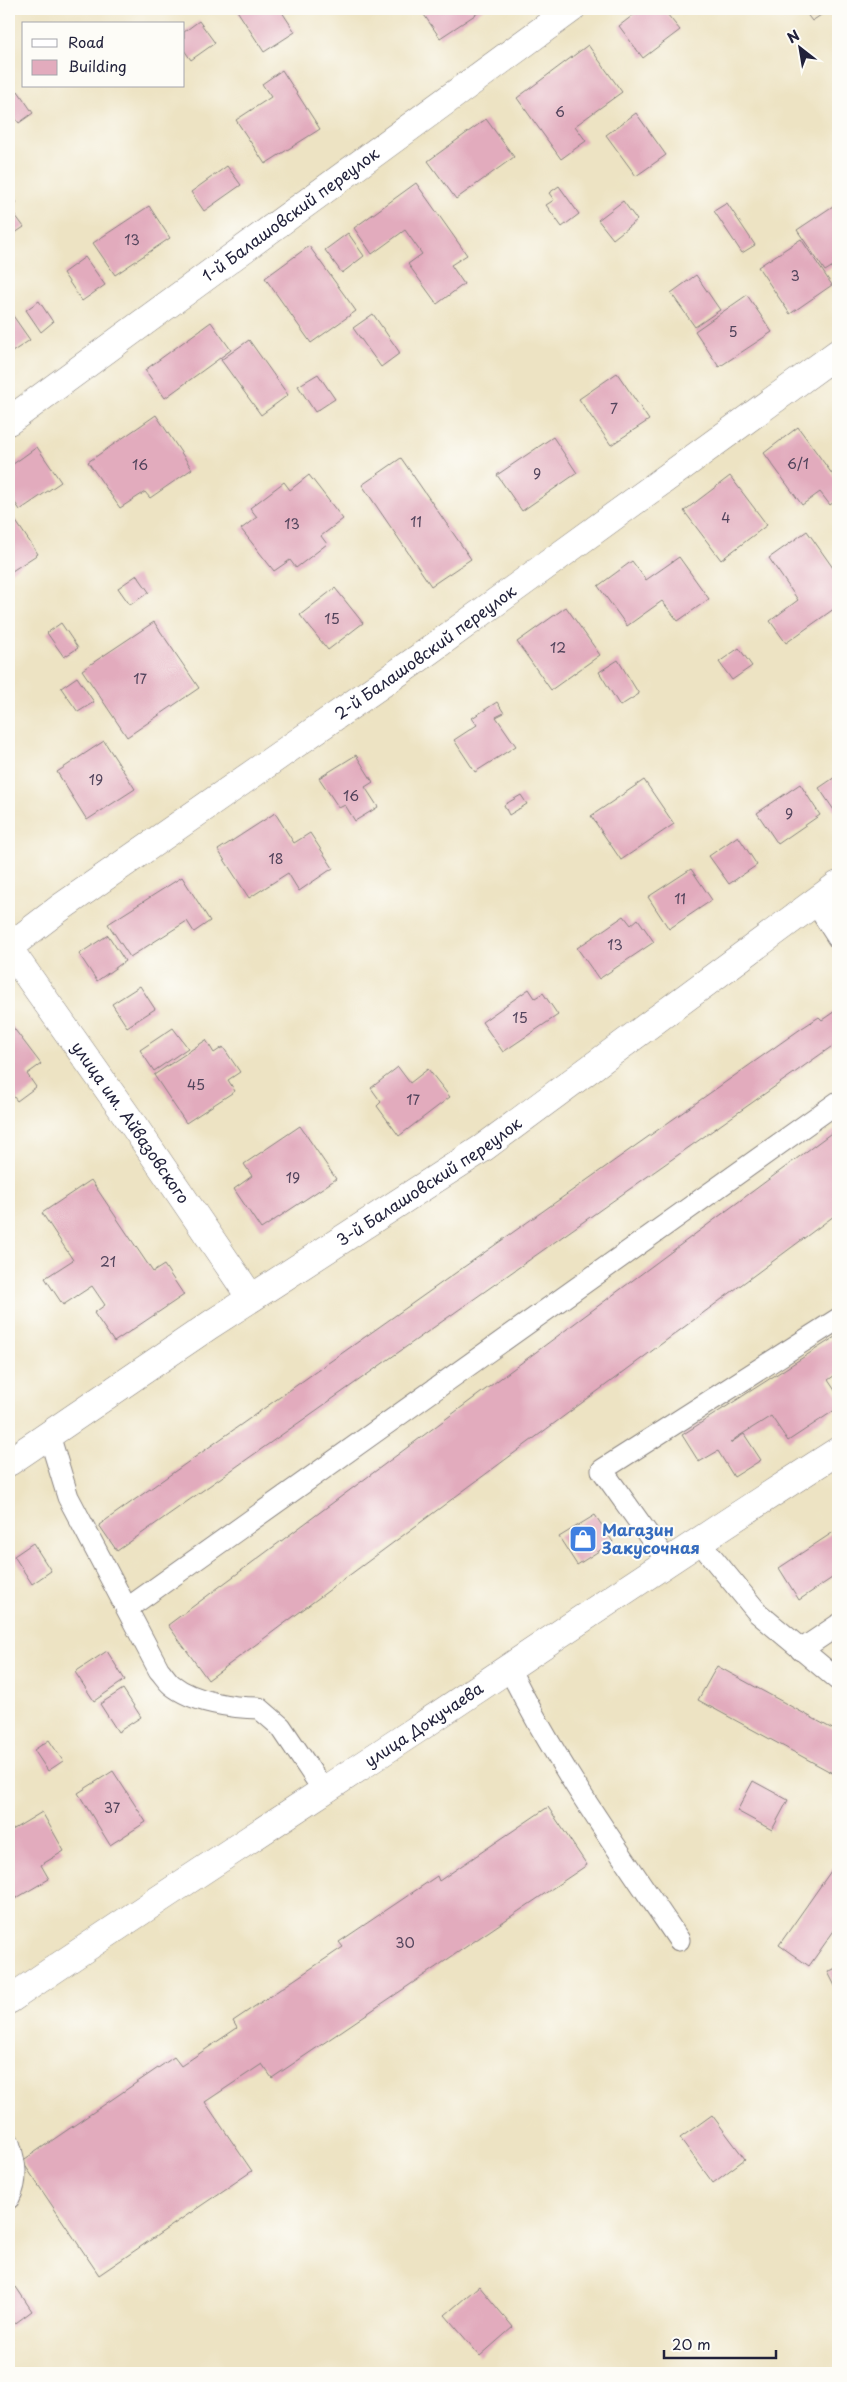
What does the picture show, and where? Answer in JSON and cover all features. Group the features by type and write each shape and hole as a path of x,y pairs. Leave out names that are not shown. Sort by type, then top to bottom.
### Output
{"street":[{"name":"1-й Балашовский переулок","path":"9,421 572,9"},
{"name":"2-й Балашовский переулок","path":"9,948 60,908 427,652 838,353"},
{"name":"3-й Балашовский переулок","path":"9,1462 251,1298 483,1148 838,885"},
{"name":"улица им. Айвазовского","path":"9,948 251,1298"},
{"name":"улица Докучаева","path":"9,2000 158,1898 509,1668 698,1540 838,1451"}],"lane":[{"path":"815,902 838,938"},
{"path":"128,1608 838,1102"},
{"path":"667,1561 602,1470 838,1319"},
{"path":"49,1435 68,1498 128,1608 159,1670 172,1685 209,1702 234,1708 259,1708 281,1727 324,1790"},
{"path":"698,1540 758,1612 838,1680"},
{"path":"801,1650 838,1625"},
{"path":"509,1668 531,1712 577,1790 679,1940"},
{"path":"9,2143 16,2164 13,2191 9,2198"}],"building":[{"path":"236,9 280,9 295,32 264,52"},
{"path":"420,9 484,9 440,38"},
{"path":"641,9 663,9 680,30 643,58 619,26"},
{"path":"803,9 830,9 812,21"},
{"path":"199,21 215,43 191,60 185,51 185,31"},
{"path":"588,45 622,92 575,126 586,141 561,159 517,98"},
{"path":"282,70 320,129 265,164 236,120 271,97 262,84"},
{"path":"18,91 33,113 19,123 9,110 9,98"},
{"path":"636,113 666,155 636,176 606,135"},
{"path":"486,119 514,157 456,199 428,161"},
{"path":"227,166 241,185 204,211 191,192"},
{"path":"416,183 467,255 451,265 464,284 437,304 408,264 422,254 405,230 372,254 354,228"},
{"path":"559,186 579,214 562,227 546,205 554,200 549,193"},
{"path":"9,191 17,203 10,208 24,227 9,237"},
{"path":"623,201 637,220 613,239 598,220"},
{"path":"727,203 755,245 742,253 714,211"},
{"path":"149,206 170,238 115,275 93,243"},
{"path":"833,206 838,213 838,263 825,271 797,230"},
{"path":"348,233 364,256 342,273 325,250"},
{"path":"801,239 832,285 790,314 758,267"},
{"path":"309,246 356,311 311,343 265,278"},
{"path":"85,257 105,285 82,301 63,273"},
{"path":"696,275 720,310 695,327 671,293"},
{"path":"747,295 772,332 719,367 695,331"},
{"path":"39,301 53,322 41,332 26,310"},
{"path":"9,310 30,340 9,354"},
{"path":"373,314 400,353 381,367 353,328"},
{"path":"211,322 231,350 165,398 145,370"},
{"path":"249,340 288,395 261,415 221,360"},
{"path":"617,373 649,420 611,445 579,399"},
{"path":"318,374 335,399 315,412 298,386"},
{"path":"156,415 192,469 150,498 145,492 120,508 88,462"},
{"path":"798,427 835,478 838,475 838,499 830,505 820,492 802,505 764,453"},
{"path":"553,437 577,473 522,511 497,475"},
{"path":"37,447 61,482 20,510 9,494 9,467"},
{"path":"401,458 471,559 431,586 362,485"},
{"path":"309,475 343,519 321,536 327,544 296,568 290,560 274,571 241,529 257,517 250,508 284,482 290,490"},
{"path":"730,476 767,525 721,560 684,511"},
{"path":"13,517 38,554 9,573 9,520"},
{"path":"807,531 838,575 838,606 786,643 770,621 798,600 769,558"},
{"path":"679,557 709,599 678,621 662,601 627,626 598,586 632,561 646,580"},
{"path":"137,575 149,592 130,605 118,588"},
{"path":"335,588 363,623 328,650 300,615"},
{"path":"566,607 600,655 551,690 517,642"},
{"path":"154,622 199,688 127,737 82,670"},
{"path":"61,623 78,648 64,657 47,633"},
{"path":"739,648 752,666 732,680 719,662"},
{"path":"618,660 639,694 620,706 599,672"},
{"path":"77,677 94,702 78,712 61,688"},
{"path":"497,702 504,713 496,717 516,746 475,772 454,740 477,725 472,718"},
{"path":"104,741 135,789 87,820 57,772"},
{"path":"356,755 373,782 365,787 378,807 355,821 345,805 339,808 319,778"},
{"path":"838,775 838,816 819,788"},
{"path":"644,780 674,824 621,860 591,816"},
{"path":"800,784 820,815 778,844 757,813"},
{"path":"521,795 527,804 509,815 504,805"},
{"path":"275,813 294,843 310,833 333,868 299,891 288,873 249,898 218,850"},
{"path":"738,836 757,865 729,884 709,856"},
{"path":"691,869 712,900 669,929 648,897"},
{"path":"182,877 210,921 194,932 187,921 130,957 108,924"},
{"path":"624,916 631,925 638,919 654,942 599,979 577,948"},
{"path":"108,935 125,961 97,981 79,954"},
{"path":"140,986 155,1009 127,1027 112,1004"},
{"path":"529,989 535,998 543,993 558,1015 503,1052 482,1022"},
{"path":"838,1009 838,1042 117,1551 99,1525 802,1028 819,1017 822,1020"},
{"path":"9,1022 41,1064 27,1074 36,1087 17,1101 9,1093"},
{"path":"173,1028 188,1048 154,1071 140,1050"},
{"path":"206,1040 214,1053 223,1047 240,1072 228,1080 235,1091 186,1123 154,1075"},
{"path":"398,1067 410,1083 428,1069 450,1097 399,1136 377,1106 381,1102 371,1088"},
{"path":"300,1126 336,1179 261,1229 234,1189 252,1176 244,1164"},
{"path":"838,1128 838,1213 208,1680 168,1625"},
{"path":"91,1180 153,1272 164,1265 184,1295 114,1342 94,1313 105,1305 92,1286 63,1305 45,1278 73,1260 42,1213"},
{"path":"838,1335 838,1373 828,1380 838,1395 838,1408 788,1441 771,1416 736,1438 730,1443 744,1434 761,1460 734,1477 718,1451 699,1462 682,1435"},
{"path":"595,1515 613,1542 577,1565 559,1537"},
{"path":"838,1529 838,1574 799,1600 779,1568"},
{"path":"33,1543 51,1571 32,1584 14,1556"},
{"path":"107,1651 125,1680 94,1701 75,1672"},
{"path":"717,1666 838,1732 838,1776 698,1700"},
{"path":"123,1689 141,1717 118,1732 100,1704"},
{"path":"49,1740 63,1761 48,1771 34,1750"},
{"path":"113,1771 146,1822 110,1845 78,1793"},
{"path":"753,1781 788,1800 772,1830 737,1811"},
{"path":"548,1807 587,1865 272,2078 262,2064 205,2102 252,2171 99,2275 22,2161 174,2057 181,2066 237,2028 233,2021 343,1947 339,1942 437,1876 439,1881"},
{"path":"42,1812 64,1851 41,1865 49,1879 13,1900 9,1892 9,1832"},
{"path":"838,1861 838,1925 809,1966 779,1945"},
{"path":"838,1967 838,1992 828,1972"},
{"path":"712,2115 745,2159 713,2183 680,2138"},
{"path":"479,2286 513,2327 480,2356 445,2315"},
{"path":"16,2287 32,2311 9,2328 9,2291"}],"place":[{"name":"Магазин Закусочная","path":"583,1539"}]}
